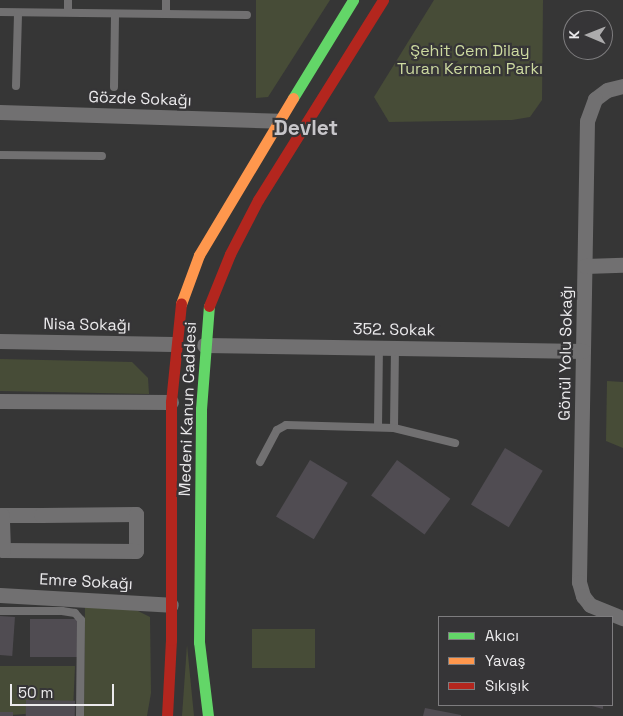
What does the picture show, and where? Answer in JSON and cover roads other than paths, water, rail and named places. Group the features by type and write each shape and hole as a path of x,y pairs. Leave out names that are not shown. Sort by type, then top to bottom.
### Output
{"main road":[{"name":"Medeni Kanun Caddesi","path":"167,716 171,605 171,402 173,344 178,311 199,255 278,121 353,0"},
{"name":"Medeni Kanun Caddesi","path":"208,716 199,642 204,345 208,309 230,254 258,200 383,0"},
{"path":"173,344 204,345"}],"street":[{"name":"Gönül Yolu Sokağı","path":"623,86 607,90 595,99 587,121 580,582 583,596 590,605 623,618"},
{"name":"Gözde Sokağı","path":"0,112 278,121"},
{"path":"584,266 623,265"},
{"name":"Nisa Sokağı","path":"0,341 173,344"},
{"name":"352. Sokak","path":"204,345 583,351"},
{"path":"0,401 171,402"},
{"path":"136,514 136,551 2,550 1,515 136,514"},
{"name":"Emre Sokağı","path":"0,595 171,605"}],"lane":[{"path":"68,0 68,11"},
{"path":"166,0 166,14"},
{"path":"0,12 68,11 115,15 247,15"},
{"path":"16,86 18,13"},
{"path":"114,87 115,15"},
{"path":"0,155 102,156"},
{"path":"378,427 379,348"},
{"path":"394,428 395,348"},
{"path":"260,462 277,430 286,425 394,428 455,443"},
{"path":"0,611 62,611 75,613 81,620 80,716"}],"district":[{"name":"Devlet","path":"306,128"}],"park label":[{"name":"Şehit Cem Dilay Turan Kerman Parkı","path":"470,60"}]}
